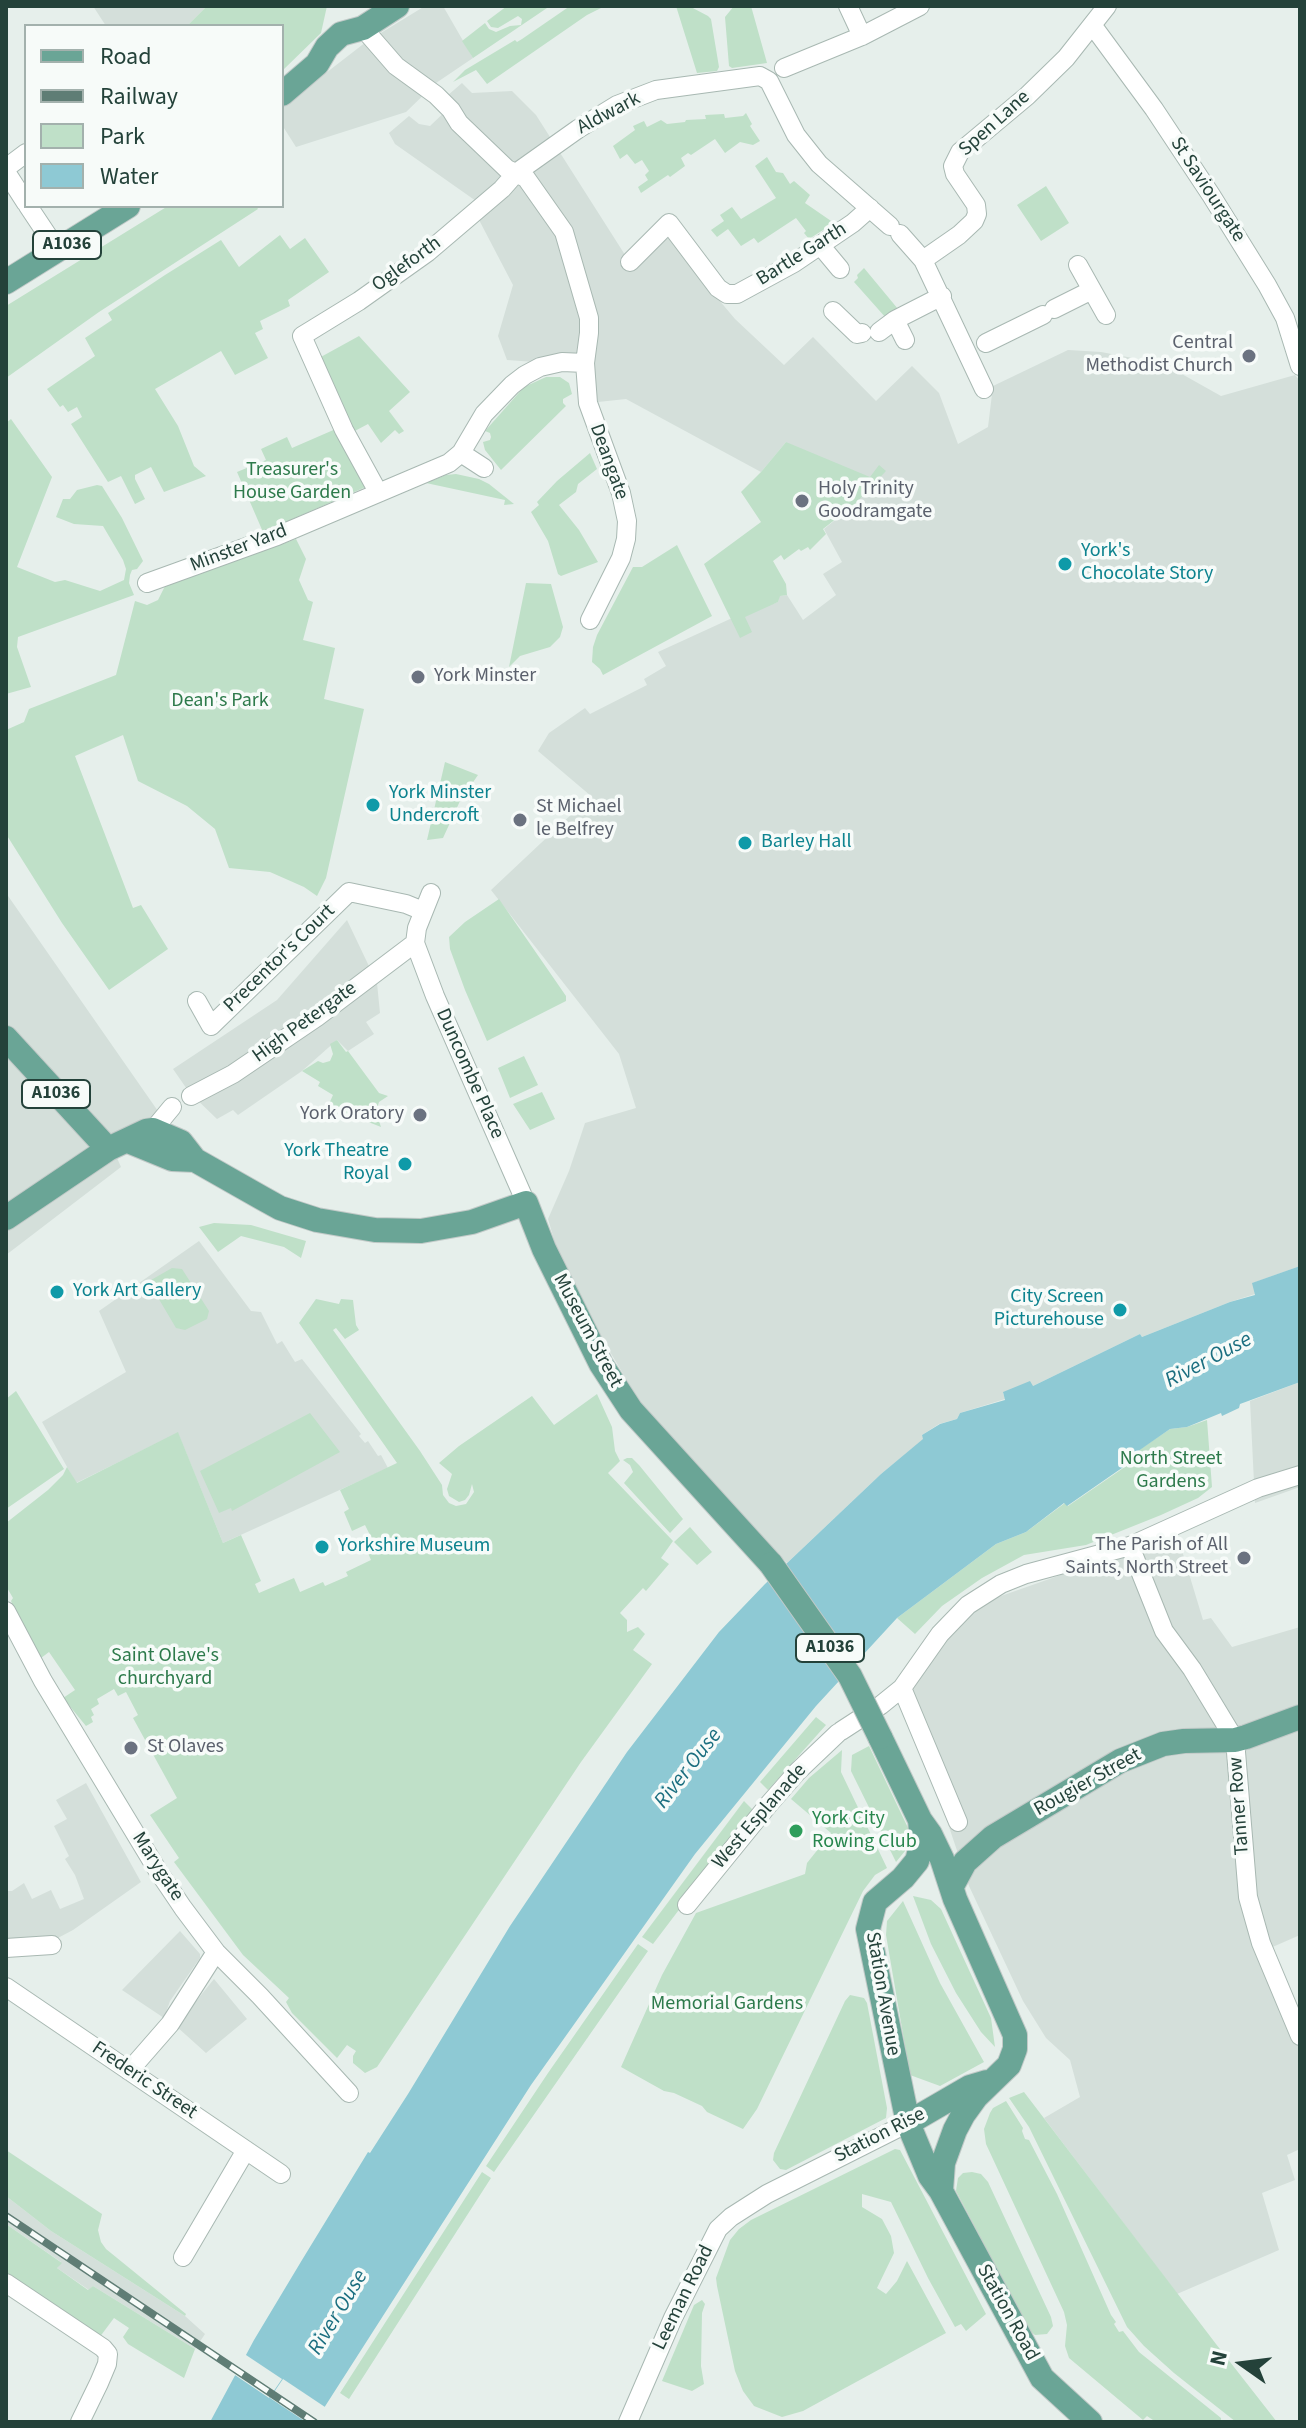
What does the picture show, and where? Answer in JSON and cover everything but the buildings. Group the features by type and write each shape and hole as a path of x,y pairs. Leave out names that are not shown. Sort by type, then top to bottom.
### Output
{"main road":[{"path":"284,92 317,64 339,57 356,43 358,17 397,6"},
{"name":"A1036","path":"6,282 125,208"},
{"name":"A1036","path":"6,1038 118,1145 172,1159 195,1160"},
{"path":"6,1218 118,1145 153,1130"},
{"name":"A1036","path":"153,1130 181,1142 195,1160 280,1208 317,1220 375,1230 421,1231 472,1222 526,1203"},
{"name":"Museum Street","path":"526,1203 544,1249 595,1353 626,1402 647,1430 766,1559 850,1676 920,1820"},
{"name":"Rougier Street","path":"954,1892 965,1862 993,1837 1120,1761 1163,1744 1235,1740 1252,1736 1300,1717"},
{"name":"A1036","path":"920,1820 942,1859 1008,2016 1014,2032 1015,2049 1009,2065 976,2097 955,2130 943,2163 941,2191"},
{"name":"A1036","path":"903,1878 921,1852 920,1820"},
{"name":"Rougier Street","path":"903,1878 969,1844 993,1837"},
{"path":"903,1878 928,1881 954,1892"},
{"name":"Station Avenue","path":"903,1878 875,1902 868,1929 908,2123"},
{"name":"Station Rise","path":"908,2123 970,2087 994,2080"},
{"name":"Station Road","path":"908,2123 930,2176 1042,2378 1090,2422"}],"street":[{"path":"848,6 862,36"},
{"path":"784,68 862,36 920,6"},
{"path":"1093,26 1107,6"},
{"name":"Deangate","path":"358,17 396,66 428,88 507,169 526,178 564,232 586,304 589,333 585,363 591,414 621,493 627,521 621,558 598,584 590,620"},
{"name":"Spen Lane","path":"923,260 959,235 977,214 976,205 955,174 953,166 960,152 1027,96 1093,26"},
{"name":"St Saviourgate","path":"1093,26 1154,109 1267,285 1285,318 1300,366"},
{"name":"Aldwark","path":"516,173 617,105 656,90 760,76 769,81 796,135 819,164 870,208"},
{"path":"24,155 6,170 24,199"},
{"name":"Ogleforth","path":"378,492 344,430 302,336 359,301 428,252 492,199 516,173"},
{"path":"30,208 58,251"},
{"path":"870,208 923,260 942,296 977,348 984,389"},
{"name":"Bartle Garth","path":"630,262 669,223 718,288 727,294 737,294 794,263 870,208"},
{"path":"820,245 840,269"},
{"path":"1078,265 1106,315"},
{"path":"977,348 1092,290"},
{"path":"833,311 857,334 870,333 942,296"},
{"path":"895,320 905,340"},
{"path":"484,468 461,453 484,414 512,385 540,367 562,362 585,363"},
{"name":"Minster Yard","path":"147,583 277,536 449,463 461,453"},
{"name":"Precentor's Court","path":"197,1001 211,1026 349,892 406,904 423,911"},
{"path":"415,943 431,893"},
{"name":"High Petergate","path":"191,1096 233,1074 317,1017 415,943"},
{"name":"Duncombe Place","path":"415,943 435,996 526,1203"},
{"path":"153,1130 172,1107"},
{"name":"West Esplanade","path":"687,1905 797,1772 845,1728 902,1688 940,1634 968,1605 1001,1584 1026,1574 1130,1546 1258,1488 1300,1475"},
{"name":"Tanner Row","path":"1130,1546 1164,1631 1192,1669 1235,1740 1248,1897 1261,1943 1300,2036"},
{"name":"Marygate","path":"6,1611 43,1681 158,1871 216,1952 349,2093"},
{"path":"902,1688 958,1822"},
{"path":"6,1948 52,1945"},
{"path":"129,2071 170,2024 216,1952"},
{"name":"Frederic Street","path":"6,1987 281,2174"},
{"name":"Station Rise","path":"767,2194 908,2123"},
{"path":"183,2257 246,2150"},
{"name":"Leeman Road","path":"628,2422 691,2278 718,2229 767,2194"},
{"path":"6,2283 108,2354 103,2374 80,2422"}],"shaded area":[{"path":"93,6 207,6 189,24 105,24"},
{"path":"425,6 443,6 473,58 436,83 406,112 296,147 284,128 284,105 366,42"},
{"path":"462,83 472,93 512,91 536,115 627,258 672,237 692,268 735,319 784,365 813,337 876,401 912,366 939,393 958,444 988,427 993,386 1068,350 1101,352 1164,364 1221,396 1295,375 1300,381 1300,1266 1253,1283 1255,1294 1142,1337 1140,1334 1033,1386 1003,1393 1005,1399 960,1413 957,1419 939,1424 922,1435 924,1439 881,1474 787,1563 646,1412 582,1305 561,1263 548,1219 585,1123 636,1108 619,1054 491,890 591,796 538,751 549,733 585,708 590,714 647,685 644,679 666,666 658,652 730,619 778,602 779,596 787,595 803,620 836,595 823,574 842,562 824,529 855,504 786,442 761,472 626,399 598,402 592,366 507,360 498,336 513,285 478,218 476,201 395,144 389,133 409,116 419,124 430,126 453,104 447,96"},
{"path":"6,893 160,1114 114,1151 121,1167 6,1255"},
{"path":"347,920 377,983 380,1013 366,1022 374,1034 348,1051 337,1040 302,1071 238,1115 233,1110 217,1119 189,1092 173,1069 277,1000"},
{"path":"199,1241 251,1311 261,1312 277,1344 282,1341 295,1362 302,1359 361,1434 359,1436 365,1443 368,1441 378,1456 381,1455 388,1468 223,1543 178,1433 76,1483 42,1422 126,1372 99,1311"},
{"path":"1300,1382 1300,1487 1255,1503 1250,1401"},
{"path":"1177,1534 1203,1620 1211,1618 1232,1647 1300,1627 1300,1935 1268,1949 1300,2023 1300,2149 1287,2155 1295,2180 1262,2193 1279,2250 1177,2294 1044,2118 1080,2097 1070,2060 1046,2038 1023,2001 969,1886 902,1688 929,1655 984,1602"},
{"path":"86,1783 141,1882 54,1940 6,1940 6,1891 12,1891 24,1883 32,1899 51,1890 60,1909 84,1899 65,1859 69,1856 54,1826 67,1819 56,1800"},
{"path":"180,1931 200,1958 170,2001 164,2018 122,1990"},
{"path":"214,1979 247,2019 206,2053 176,2026"},
{"path":"6,2196 51,2231 185,2316 205,2334 195,2349 93,2286 89,2290 57,2268 61,2262 6,2224"}],"green space":[{"path":"207,6 327,6 321,33 284,69 284,24 189,24"},
{"path":"507,6 550,6 473,58 462,41 485,23 496,32 521,25 522,19 518,16 498,28 491,27 487,21"},
{"path":"570,6 605,6 587,15 487,84 476,70 453,82 465,70 515,40 522,39"},
{"path":"676,6 689,6 711,19 719,67 717,71 697,73"},
{"path":"734,6 751,6 767,63 729,66 725,17"},
{"path":"746,113 760,141 753,145 740,142 725,153 715,139 681,158 685,166 641,193 638,187 648,180 645,175 649,171 642,160 635,164 627,154 620,159 613,146 635,130 633,126 644,121 647,127 661,120 667,124 706,119 705,115 724,114 725,118"},
{"path":"767,157 776,172 783,173 790,184 794,181 810,195 805,203 834,223 809,239 796,218 758,243 754,238 741,246 728,229 717,237 711,230 724,221 720,215 732,207 741,219 776,198 755,166"},
{"path":"1046,186 1069,223 1041,241 1017,205"},
{"path":"165,208 258,209 99,312 6,378 6,306"},
{"path":"280,235 290,249 305,238 329,272 288,300 290,306 260,321 263,329 255,333 268,358 235,375 221,351 155,389 178,426 194,466 206,476 164,492 151,467 135,475 145,499 135,504 121,476 108,482 71,424 82,417 77,407 68,412 63,405 60,407 47,389 95,356 85,338 112,320 108,313 165,275 221,240 239,267"},
{"path":"864,268 898,309 886,318 854,282"},
{"path":"359,336 410,392 389,411 404,431 399,434 395,430 381,443 368,424 351,433 319,358"},
{"path":"546,377 560,377 569,383 572,394 563,399 566,406 501,470 485,450 483,442 491,437 485,431 524,387"},
{"path":"11,419 52,477 17,567 55,582 65,580 100,591 124,580 126,569 123,560 103,526 74,524 56,517 63,499 70,499 77,490 97,485 102,486 122,518 143,561 130,575 129,583 134,595 18,637 17,647 31,687 6,694 6,423"},
{"name":"Treasurer's House Garden","path":"338,428 368,486 263,532 237,472 266,460 261,449 287,437 292,448"},
{"path":"786,442 870,477 879,465 886,471 855,504 823,529 826,534 810,550 808,547 799,549 784,560 781,555 773,561 786,584 787,595 745,617 752,632 740,638 704,564 761,522 741,492"},
{"path":"590,453 597,469 559,505 598,562 561,576 548,541 531,512 557,481"},
{"path":"456,474 489,484 514,504 504,505 505,500 426,483"},
{"name":"Dean's Park","path":"296,539 306,559 299,580 308,600 313,602 303,640 335,648 324,699 364,709 326,878 317,896 270,872 229,868 215,829 187,806 138,781 123,735 75,756 133,908 141,905 168,949 109,990 6,834 6,730 24,722 29,709 116,675 135,601 147,605 158,600 165,586"},
{"path":"677,545 712,616 603,675 592,662 593,647 633,567 642,567"},
{"path":"526,583 551,584 563,627 560,637 550,647 520,656 509,667"},
{"path":"445,762 478,775 460,801 443,838 427,840"},
{"path":"499,899 566,996 566,1001 487,1041 450,949 449,937"},
{"path":"337,1040 379,1093 388,1096 379,1102 376,1112 381,1127 328,1106 333,1095 302,1071 318,1061 330,1061 333,1054 330,1044"},
{"path":"524,1056 538,1085 510,1098 498,1068"},
{"path":"542,1092 555,1119 530,1130 513,1104"},
{"path":"214,1223 251,1225 306,1241 301,1258 284,1247 241,1236 218,1252 199,1227"},
{"path":"172,1268 182,1269 209,1311 207,1319 185,1330 176,1328 150,1284 151,1280"},
{"name":"Saint Olave's churchyard","path":"316,1299 339,1304 341,1299 353,1300 359,1330 345,1339 336,1328 333,1330 420,1451 442,1485 443,1495 449,1503 456,1506 466,1504 474,1492 472,1484 465,1500 459,1502 449,1496 447,1489 452,1474 439,1463 459,1446 532,1396 554,1425 597,1394 612,1427 615,1451 620,1461 608,1473 673,1541 661,1558 669,1564 646,1591 643,1588 620,1613 627,1620 627,1632 638,1627 645,1634 633,1650 652,1664 581,1762 377,2067 365,2073 353,2063 356,2051 347,2045 337,2058 292,2013 286,2002 289,1998 243,1955 174,1862 179,1858 150,1815 177,1798 133,1718 138,1715 126,1692 118,1696 114,1689 97,1699 99,1704 91,1709 93,1722 86,1726 63,1698 75,1690 49,1652 41,1658 6,1586 6,1523 48,1490 67,1467 77,1483 178,1432 223,1543 241,1535 261,1581 255,1584 259,1593 294,1578 300,1592 323,1582 325,1586 348,1576 346,1572 371,1560 364,1544 372,1539 365,1525 352,1531 344,1512 349,1509 340,1490 397,1463 299,1323"},
{"path":"16,1391 64,1469 6,1509 6,1399"},
{"path":"310,1413 340,1452 232,1511 231,1508 219,1513 200,1471"},
{"name":"North Street Gardens","path":"1207,1420 1212,1487 1198,1498 1086,1545 1024,1555 982,1578 942,1606 915,1634 897,1618 996,1544 1026,1532 1065,1503 1068,1506 1132,1462 1133,1454 1170,1429"},
{"path":"632,1458 639,1465 683,1519 670,1533 624,1483 633,1472 623,1460"},
{"path":"690,1527 712,1552 697,1565 674,1542"},
{"path":"816,1717 826,1725 768,1790 760,1782"},
{"path":"869,1746 909,1830 905,1851 896,1862 851,1771 852,1755"},
{"name":"Memorial Gardens","path":"842,1750 841,1772 887,1868 875,1875 863,1891 757,2109 743,2129 621,2067 662,1975 696,1913 805,1874 807,1863 831,1833 791,1799 809,1778"},
{"path":"744,1801 754,1811 653,1944 642,1937"},
{"path":"913,1896 931,1900 941,1909 991,2018 995,2047 981,2032 956,1993 931,1944"},
{"path":"903,1901 940,1983 984,2062 940,2086 910,2075 886,1935 887,1921"},
{"path":"638,1944 648,1951 494,2172 486,2166"},
{"path":"850,1995 864,1998 867,2003 887,2108 886,2118 786,2170 780,2169 773,2160 774,2153"},
{"path":"1024,2092 1277,2422 1236,2422 1174,2373 1127,2327 1029,2127 1009,2098"},
{"path":"1006,2101 1057,2194 1119,2332 1123,2331 1139,2352 1221,2418 1221,2422 1156,2422 1147,2416 1143,2420 1069,2358 1065,2346 1067,2325 1064,2312 986,2144 984,2129 990,2113"},
{"path":"895,2149 900,2150 986,2314 966,2331 961,2324 955,2327 891,2202 862,2194 862,2207 882,2219 891,2236 894,2253 877,2288 886,2294 907,2261 946,2333 803,2411 782,2417 754,2406 743,2391 735,2371 717,2286 716,2278 730,2240 751,2220"},
{"path":"6,2150 102,2214 98,2230 106,2249 185,2316 51,2231 6,2196"},
{"path":"482,2172 491,2178 349,2399 340,2393"},
{"path":"963,2173 981,2174 988,2182 1051,2317 1053,2326 1047,2334 1035,2335 1029,2330 956,2191 958,2178"},
{"path":"6,2224 62,2263 57,2268 88,2290 93,2286 195,2349 184,2378 128,2344 123,2337 129,2328 114,2318 99,2338 6,2275"},
{"path":"702,2300 705,2304 702,2313 701,2366 704,2384 692,2391 662,2381 694,2305"}],"water":[{"name":"River Ouse","path":"1300,1266 1300,1382 1240,1404 1239,1408 1222,1416 1221,1413 1187,1427 1170,1429 1134,1454 1132,1461 1067,1506 1064,1503 1026,1532 996,1544 897,1618 816,1706 695,1854 531,2085 315,2422 210,2422 302,2260 510,1926 627,1752 719,1632 881,1474 923,1439 922,1435 940,1424 957,1419 960,1413 1005,1400 1003,1392 1030,1381 1033,1386 1140,1334 1142,1337 1255,1295 1252,1283"}],"pier":[{"path":"243,2353 282,2379 269,2398 232,2373"},
{"path":"283,2379 328,2409 320,2422 306,2422 270,2398"}],"railway":[{"path":"6,2216 314,2422"}],"place":[{"name":"Central Methodist Church","path":"1249,356"},
{"name":"Holy Trinity Goodramgate","path":"802,501"},
{"name":"York's Chocolate Story","path":"1065,564"},
{"name":"York Minster","path":"418,677"},
{"name":"York Minster Undercroft","path":"373,805"},
{"name":"St Michael le Belfrey","path":"520,820"},
{"name":"Barley Hall","path":"745,843"},
{"name":"York Oratory","path":"420,1115"},
{"name":"York Theatre Royal","path":"405,1164"},
{"name":"York Art Gallery","path":"57,1292"},
{"name":"City Screen Picturehouse","path":"1120,1310"},
{"name":"Yorkshire Museum","path":"322,1547"},
{"name":"The Parish of All Saints, North Street","path":"1244,1558"},
{"name":"St Olaves","path":"131,1748"},
{"name":"York City Rowing Club","path":"796,1831"}]}
